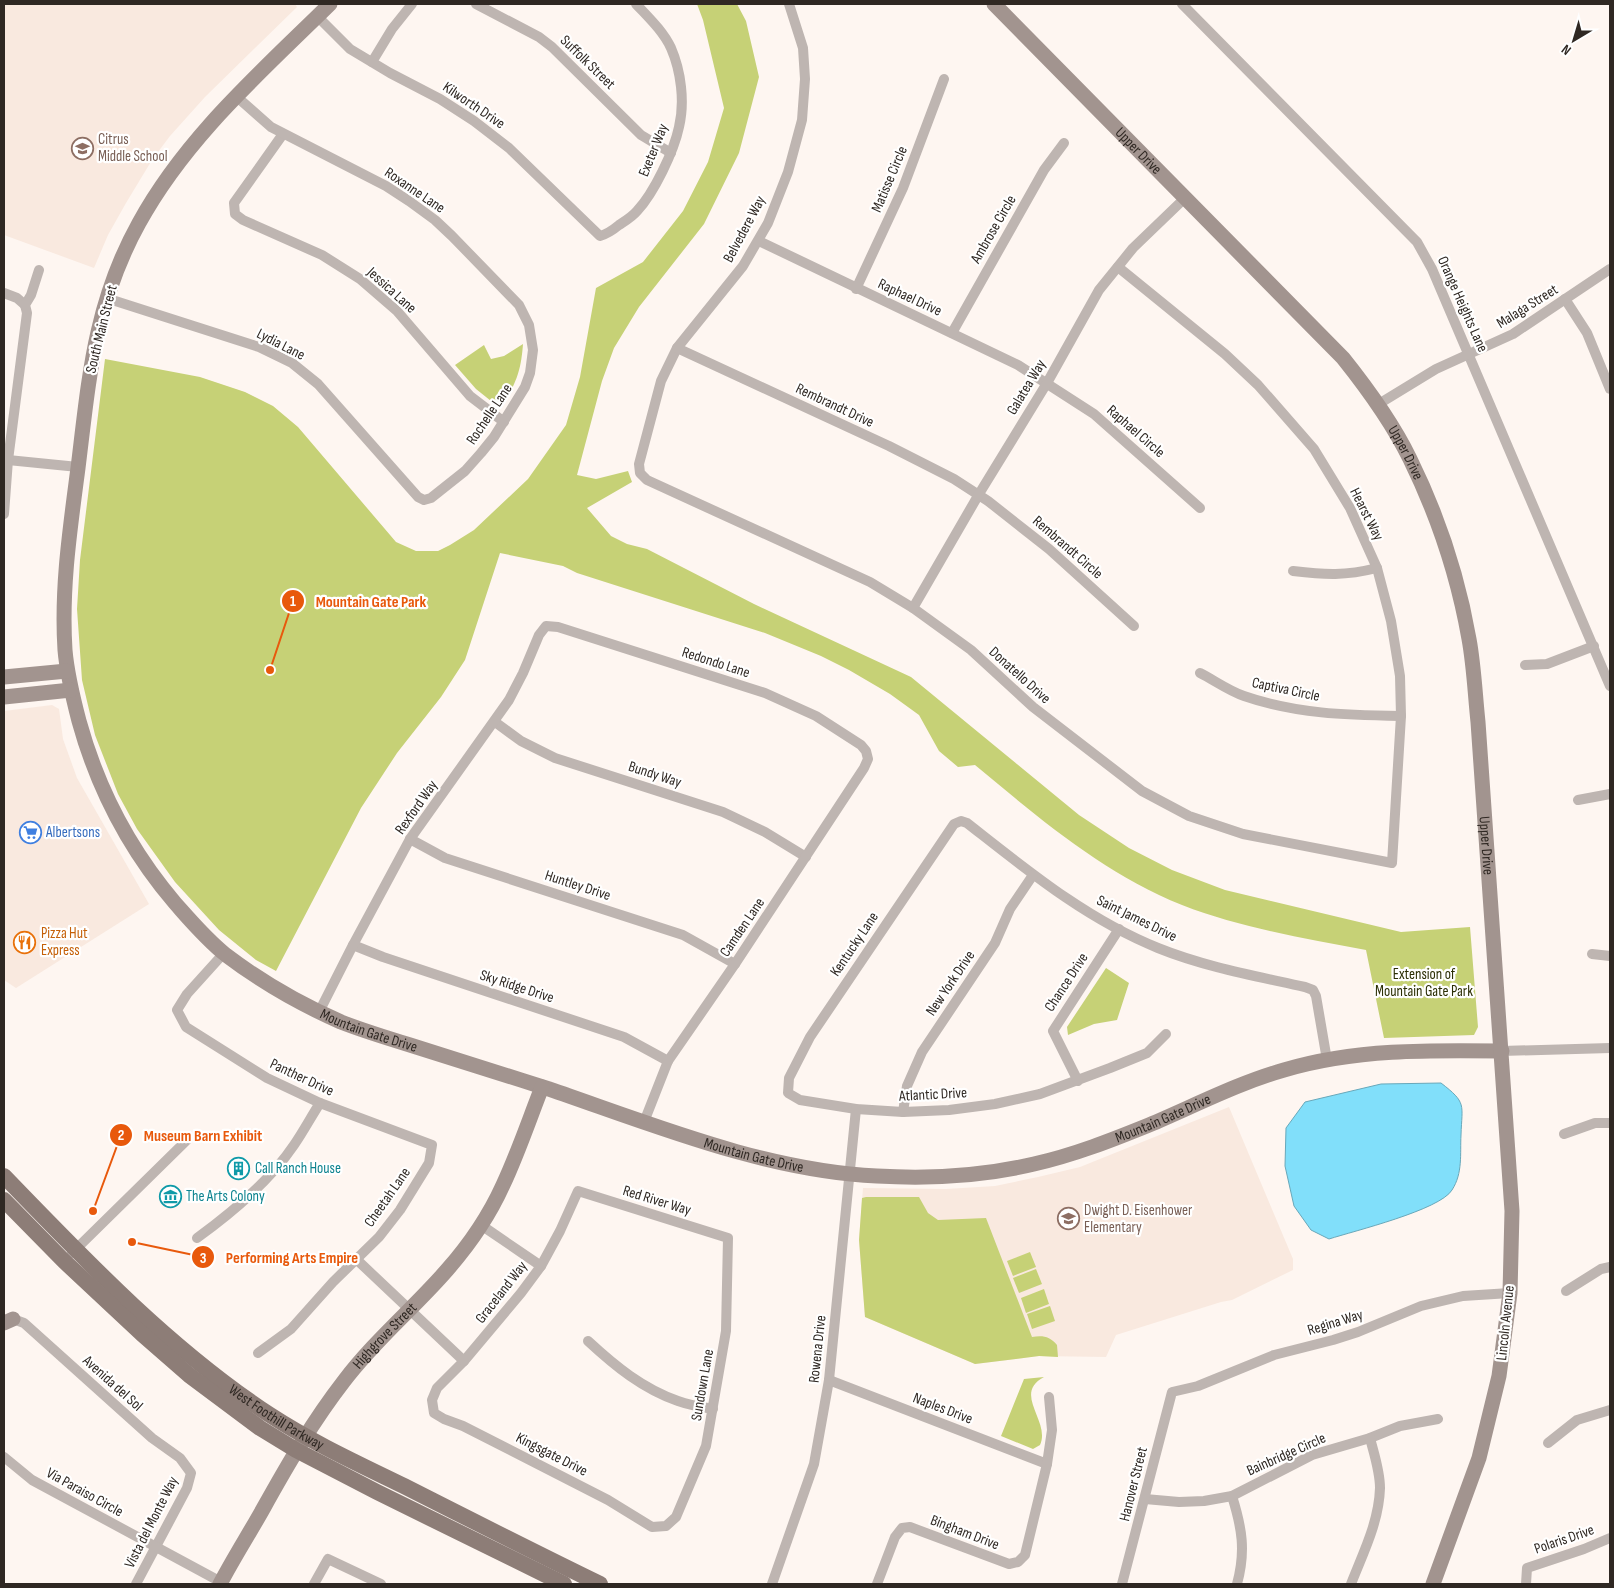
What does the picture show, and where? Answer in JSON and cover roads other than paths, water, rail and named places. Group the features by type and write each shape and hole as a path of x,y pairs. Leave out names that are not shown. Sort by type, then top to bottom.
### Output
{"main road":[{"name":"South Main Street","path":"71,690 64,605 71,515 92,353 106,298 122,257 140,222 168,176 198,138 302,30 330,4"},
{"name":"Upper Drive","path":"994,4 1330,342 1363,384 1409,457 1435,513 1458,585 1469,640 1478,722 1502,1051"},
{"path":"4,677 68,671"},
{"name":"Mountain Gate Drive","path":"71,690 94,772 110,806 136,850 164,890 198,930 224,953 273,986 319,1012 360,1029 542,1087 644,1122 743,1153 798,1167 849,1175 934,1177 1027,1166 1063,1157 1107,1141 1279,1071 1345,1056 1414,1052 1502,1051"},
{"path":"4,697 71,690"},
{"name":"Lincoln Avenue","path":"1433,1584 1479,1458 1499,1376 1510,1294 1512,1211 1502,1051"},
{"name":"Highgrove Street","path":"221,1583 296,1450 345,1379 377,1342 447,1270 481,1225 507,1177 542,1087"},
{"name":"West Foothill Parkway","path":"4,1176 70,1255 142,1334 189,1375 260,1428 296,1450 377,1492 564,1584"},
{"name":"West Foothill Parkway","path":"4,1200 199,1362 270,1414 305,1436 600,1584"}],"street":[{"path":"372,62 392,29 412,4"},
{"name":"Suffolk Street","path":"476,4 539,37 552,47 641,135 671,153"},
{"name":"Exeter Way","path":"600,236 606,234 643,205 671,153 680,126 682,102 680,79 671,49 661,31 636,4"},
{"name":"Orange Heights Lane","path":"1182,4 1417,242 1432,269 1470,355 1610,686"},
{"name":"Belvedere Way","path":"640,473 639,464 661,381 677,348 744,266 768,224 788,172 802,120 805,79 803,48 792,5"},
{"name":"Kilworth Drive","path":"318,16 350,49 474,120 509,148 600,236"},
{"name":"Matisse Circle","path":"856,289 903,188 944,79"},
{"name":"Roxanne Lane","path":"237,97 262,120 283,134 386,186 435,220 520,305 529,325 533,350"},
{"name":"Jessica Lane","path":"283,134 234,203 235,214 243,220 322,256 360,279 397,311 470,396 504,422"},
{"name":"Ambrose Circle","path":"952,333 1044,170 1064,143"},
{"name":"Galatea Way","path":"913,608 979,494 1047,383 1099,290 1133,248 1186,197"},
{"name":"Raphael Drive","path":"758,241 1018,365 1047,383"},
{"name":"Hearst Way","path":"1118,267 1225,354 1258,385 1314,449 1350,508 1377,568 1391,621 1400,676 1401,716 1392,863"},
{"name":"Malaga Street","path":"1377,405 1436,369 1513,334 1610,269"},
{"path":"25,305 31,295 39,270"},
{"path":"4,293 17,298 25,305 27,313 8,460 4,514"},
{"name":"Lydia Lane","path":"106,298 259,347 292,363 318,384 418,497 424,500"},
{"path":"1565,299 1587,333 1610,389"},
{"name":"Rembrandt Drive","path":"677,348 888,446 954,479 979,494"},
{"name":"Rochelle Lane","path":"424,500 431,498 482,453 504,422 525,387 530,373 533,350"},
{"name":"Raphael Circle","path":"1047,383 1094,414 1200,508"},
{"path":"8,460 78,467"},
{"name":"Donatello Drive","path":"640,473 647,480 870,582 913,608 971,650 1033,707 1142,791 1189,816 1243,834 1392,863"},
{"name":"Rembrandt Circle","path":"979,494 1049,549 1134,626"},
{"path":"1293,571 1327,576 1358,573 1377,568"},
{"name":"Rexford Way","path":"319,1012 410,839 495,722 523,673 539,635 546,626"},
{"name":"Redondo Lane","path":"546,626 558,626 765,693 816,716 850,737 866,751"},
{"path":"1525,665 1547,664 1594,646"},
{"name":"Captiva Circle","path":"1200,673 1243,695 1295,710 1338,714 1401,716"},
{"name":"Bundy Way","path":"495,722 521,741 555,758 723,812 765,832 806,858"},
{"name":"Camden Lane","path":"644,1122 668,1061 806,858 864,768 868,759 866,751"},
{"path":"1578,800 1610,794"},
{"name":"Saint James Drive","path":"961,821 968,822 1032,875 1078,907 1158,948 1235,972 1313,990 1316,996 1326,1060"},
{"name":"Kentucky Lane","path":"788,1094 789,1078 810,1037 954,824 961,821"},
{"name":"Huntley Drive","path":"410,839 445,858 683,935 735,964"},
{"name":"New York Drive","path":"903,1112 907,1086 922,1052 995,943 1010,909 1032,875"},
{"name":"Chance Drive","path":"1078,1081 1054,1031 1119,929"},
{"name":"Sky Ridge Drive","path":"353,945 383,958 624,1036 668,1061"},
{"name":"Panther Drive","path":"224,953 187,994 177,1010 186,1027 266,1078 320,1103 432,1145"},
{"path":"1592,954 1610,956"},
{"name":"Atlantic Drive","path":"788,1094 800,1100 856,1109 903,1112 949,1110 995,1104 1040,1094 1147,1053 1166,1034"},
{"name":"Mountain Gate Drive","path":"1502,1051 1610,1048"},
{"path":"197,1238 232,1212 278,1166 294,1146 320,1103"},
{"name":"Rowena Drive","path":"772,1584 814,1464 829,1380 856,1109"},
{"path":"1564,1134 1595,1123 1610,1123"},
{"path":"70,1255 187,1140"},
{"name":"Cheetah Lane","path":"258,1352 291,1329 332,1282 379,1237 400,1210 429,1163 432,1145"},
{"name":"Red River Way","path":"578,1191 728,1238"},
{"name":"Graceland Way","path":"432,1400 437,1388 464,1361 541,1266 560,1231 578,1191"},
{"path":"481,1225 541,1266"},
{"name":"Sundown Lane","path":"666,1526 676,1517 706,1446 726,1331 728,1238"},
{"path":"356,1259 464,1361"},
{"path":"1566,1291 1600,1269 1610,1267"},
{"name":"Regina Way","path":"1172,1392 1198,1386 1274,1355 1358,1332 1421,1306 1464,1296 1510,1294"},
{"name":"Avenida del Sol","path":"8,1321 24,1323 152,1438 180,1458 191,1473"},
{"path":"588,1341 615,1366 642,1384 678,1401 713,1409"},
{"name":"Naples Drive","path":"829,1380 1046,1464"},
{"name":"Hanover Street","path":"1122,1584 1172,1392"},
{"path":"1046,1464 1052,1430 1049,1397"},
{"name":"Kingsgate Drive","path":"432,1400 434,1413 444,1420 463,1426 608,1500 652,1527 666,1526"},
{"path":"1548,1443 1577,1420 1610,1410"},
{"name":"Bainbridge Circle","path":"1145,1499 1204,1502 1232,1496 1312,1455 1370,1438 1400,1426 1438,1420"},
{"path":"1351,1584 1373,1528 1377,1511 1380,1487 1370,1438"},
{"name":"Via Paraiso Circle","path":"4,1457 32,1480 221,1583"},
{"name":"Bingham Drive","path":"877,1584 895,1536 902,1528 910,1527 1008,1564 1018,1562 1025,1555 1046,1464"},
{"name":"Vista del Monte Way","path":"136,1584 187,1488 191,1473"},
{"path":"1232,1496 1240,1520 1243,1544 1237,1584"},
{"name":"Polaris Drive","path":"1526,1584 1527,1568 1584,1549 1610,1538"},
{"path":"314,1584 328,1559 380,1584"}],"water":[{"path":"1441,1083 1459,1100 1462,1110 1461,1156 1458,1177 1452,1190 1444,1198 1414,1212 1329,1239 1311,1230 1294,1206 1285,1166 1286,1128 1305,1102 1381,1084"}],"place":[{"name":"Citrus Middle School","path":"82,148"},
{"name":"Mountain Gate Park","path":"270,670"},
{"name":"Albertsons","path":"30,832"},
{"name":"Pizza Hut Express","path":"25,942"},
{"name":"Call Ranch House","path":"239,1168"},
{"name":"The Arts Colony","path":"170,1196"},
{"name":"Museum Barn Exhibit","path":"93,1211"},
{"name":"Dwight D. Eisenhower Elementary","path":"1068,1219"},
{"name":"Performing Arts Empire","path":"132,1242"}],"park label":[{"name":"Extension of Mountain Gate Park","path":"1424,982"}]}
